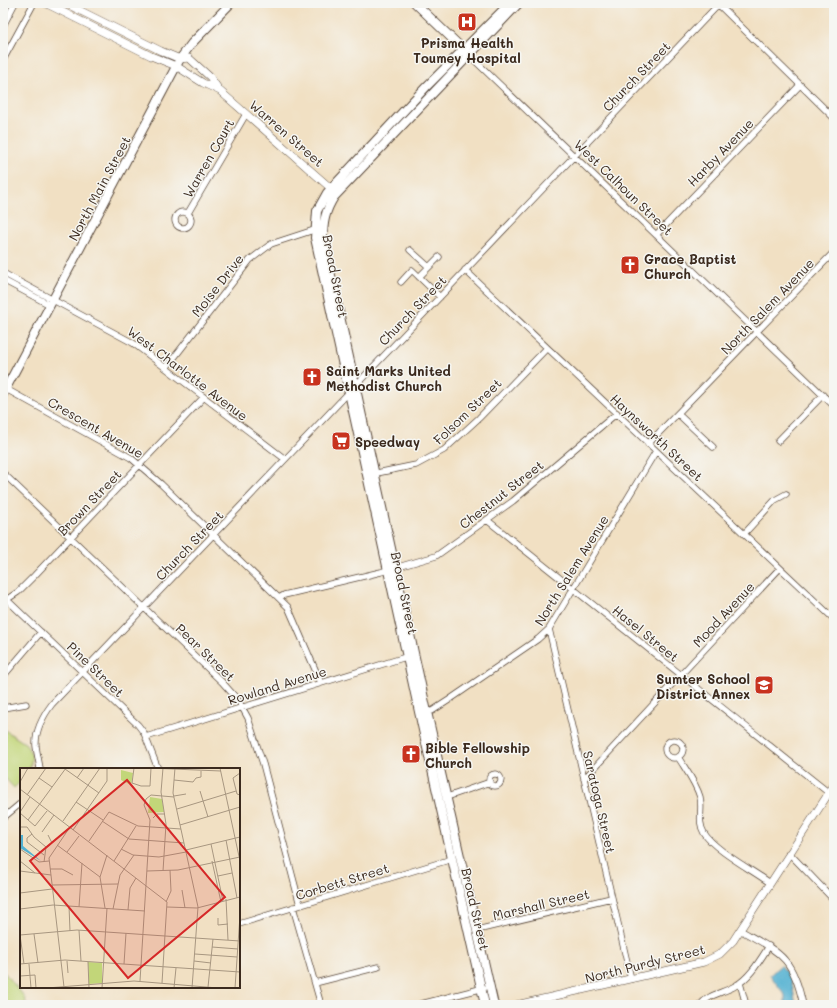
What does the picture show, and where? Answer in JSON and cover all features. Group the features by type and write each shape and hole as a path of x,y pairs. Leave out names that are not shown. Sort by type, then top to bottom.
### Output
{"main road":[{"name":"North Main Street","path":"4,391 178,62 192,43 231,3"},
{"name":"West Calhoun Street","path":"414,3 466,53"},
{"path":"334,191 466,53 510,3"},
{"path":"466,53 519,3"},
{"name":"Broad Street","path":"334,191 326,212 323,226 323,239 356,385 371,474 423,713 452,859 486,987 494,1005"},
{"name":"Broad Street","path":"334,191 320,204 316,216 315,242 348,392 371,474"},
{"name":"Broad Street","path":"423,713 447,797 477,930 486,987 485,1005"}],"street":[{"path":"3,26 15,3"},
{"path":"3,60 34,3"},
{"path":"45,3 157,59 178,62"},
{"path":"65,3 178,62"},
{"path":"718,4 834,118"},
{"name":"Church Street","path":"40,768 36,745 42,721 52,704 718,4"},
{"name":"West Calhoun Street","path":"466,53 834,406"},
{"name":"Warren Street","path":"220,91 203,83 178,62 189,58 210,77 220,91 334,191"},
{"name":"Harby Avenue","path":"656,235 800,85"},
{"name":"Warren Court","path":"188,213 246,114"},
{"name":"Moise Drive","path":"166,368 250,260 271,244 323,226"},
{"path":"410,250 429,267"},
{"name":"North Salem Avenue","path":"648,444 834,252"},
{"path":"419,277 439,257"},
{"path":"401,282 412,270 440,297"},
{"name":"Haynsworth Street","path":"465,270 832,617"},
{"path":"3,273 51,302"},
{"path":"3,280 51,302"},
{"name":"West Charlotte Avenue","path":"51,302 123,336 285,459"},
{"name":"Folsom Street","path":"371,474 416,465 444,450 479,418 547,348"},
{"name":"Crescent Avenue","path":"4,391 140,465 214,534 288,607 321,683"},
{"path":"778,441 823,395"},
{"name":"Brown Street","path":"4,599 18,592 204,397"},
{"name":"Chestnut Street","path":"392,569 436,556 530,488 617,413"},
{"path":"678,414 713,448"},
{"name":"North Salem Avenue","path":"423,713 449,700 538,639 549,629 656,451"},
{"name":"Pear Street","path":"3,473 222,682 243,707 263,764 300,905"},
{"path":"744,534 775,500 786,494"},
{"name":"Hasel Street","path":"487,520 828,793"},
{"name":"Mood Avenue","path":"584,780 780,568"},
{"path":"280,598 392,569"},
{"name":"Pine Street","path":"4,599 138,724 146,737 158,768"},
{"path":"832,617 834,609"},
{"name":"Saratoga Street","path":"549,629 631,979"},
{"path":"6,673 41,632"},
{"name":"Rowland Avenue","path":"146,737 410,656"},
{"path":"3,708 26,704"},
{"path":"678,757 699,793 701,802 700,823 707,837 727,853 770,882"},
{"path":"447,797 490,782"},
{"name":"North Purdy Street","path":"516,1005 713,959 728,948 834,785"},
{"path":"3,818 20,805"},
{"path":"789,853 834,900"},
{"name":"Corbett Street","path":"240,924 452,859"},
{"name":"Marshall Street","path":"477,930 611,898"},
{"path":"293,907 321,1005"},
{"path":"740,930 779,953 792,968 800,989 803,1005"},
{"path":"700,1005 707,998 740,983 753,969 769,946"},
{"path":"315,983 378,967"},
{"path":"740,983 746,1005"},
{"path":"417,1005 486,987"}],"green space":[{"path":"3,729 26,744 32,756 30,768 20,768 20,782 14,788 6,779 3,782"},
{"path":"3,971 23,995 27,1005 3,1005"}],"water":[{"path":"781,965 791,979 796,1005 785,1005 785,995 770,975"}],"place":[{"name":"Prisma Health Toumey Hospital","path":"467,22"},
{"name":"Grace Baptist Church","path":"630,265"},
{"name":"Saint Marks United Methodist Church","path":"312,377"},
{"name":"Speedway","path":"341,441"},
{"name":"Sumter School District Annex","path":"764,685"},
{"name":"Bible Fellowship Church","path":"411,754"}]}
